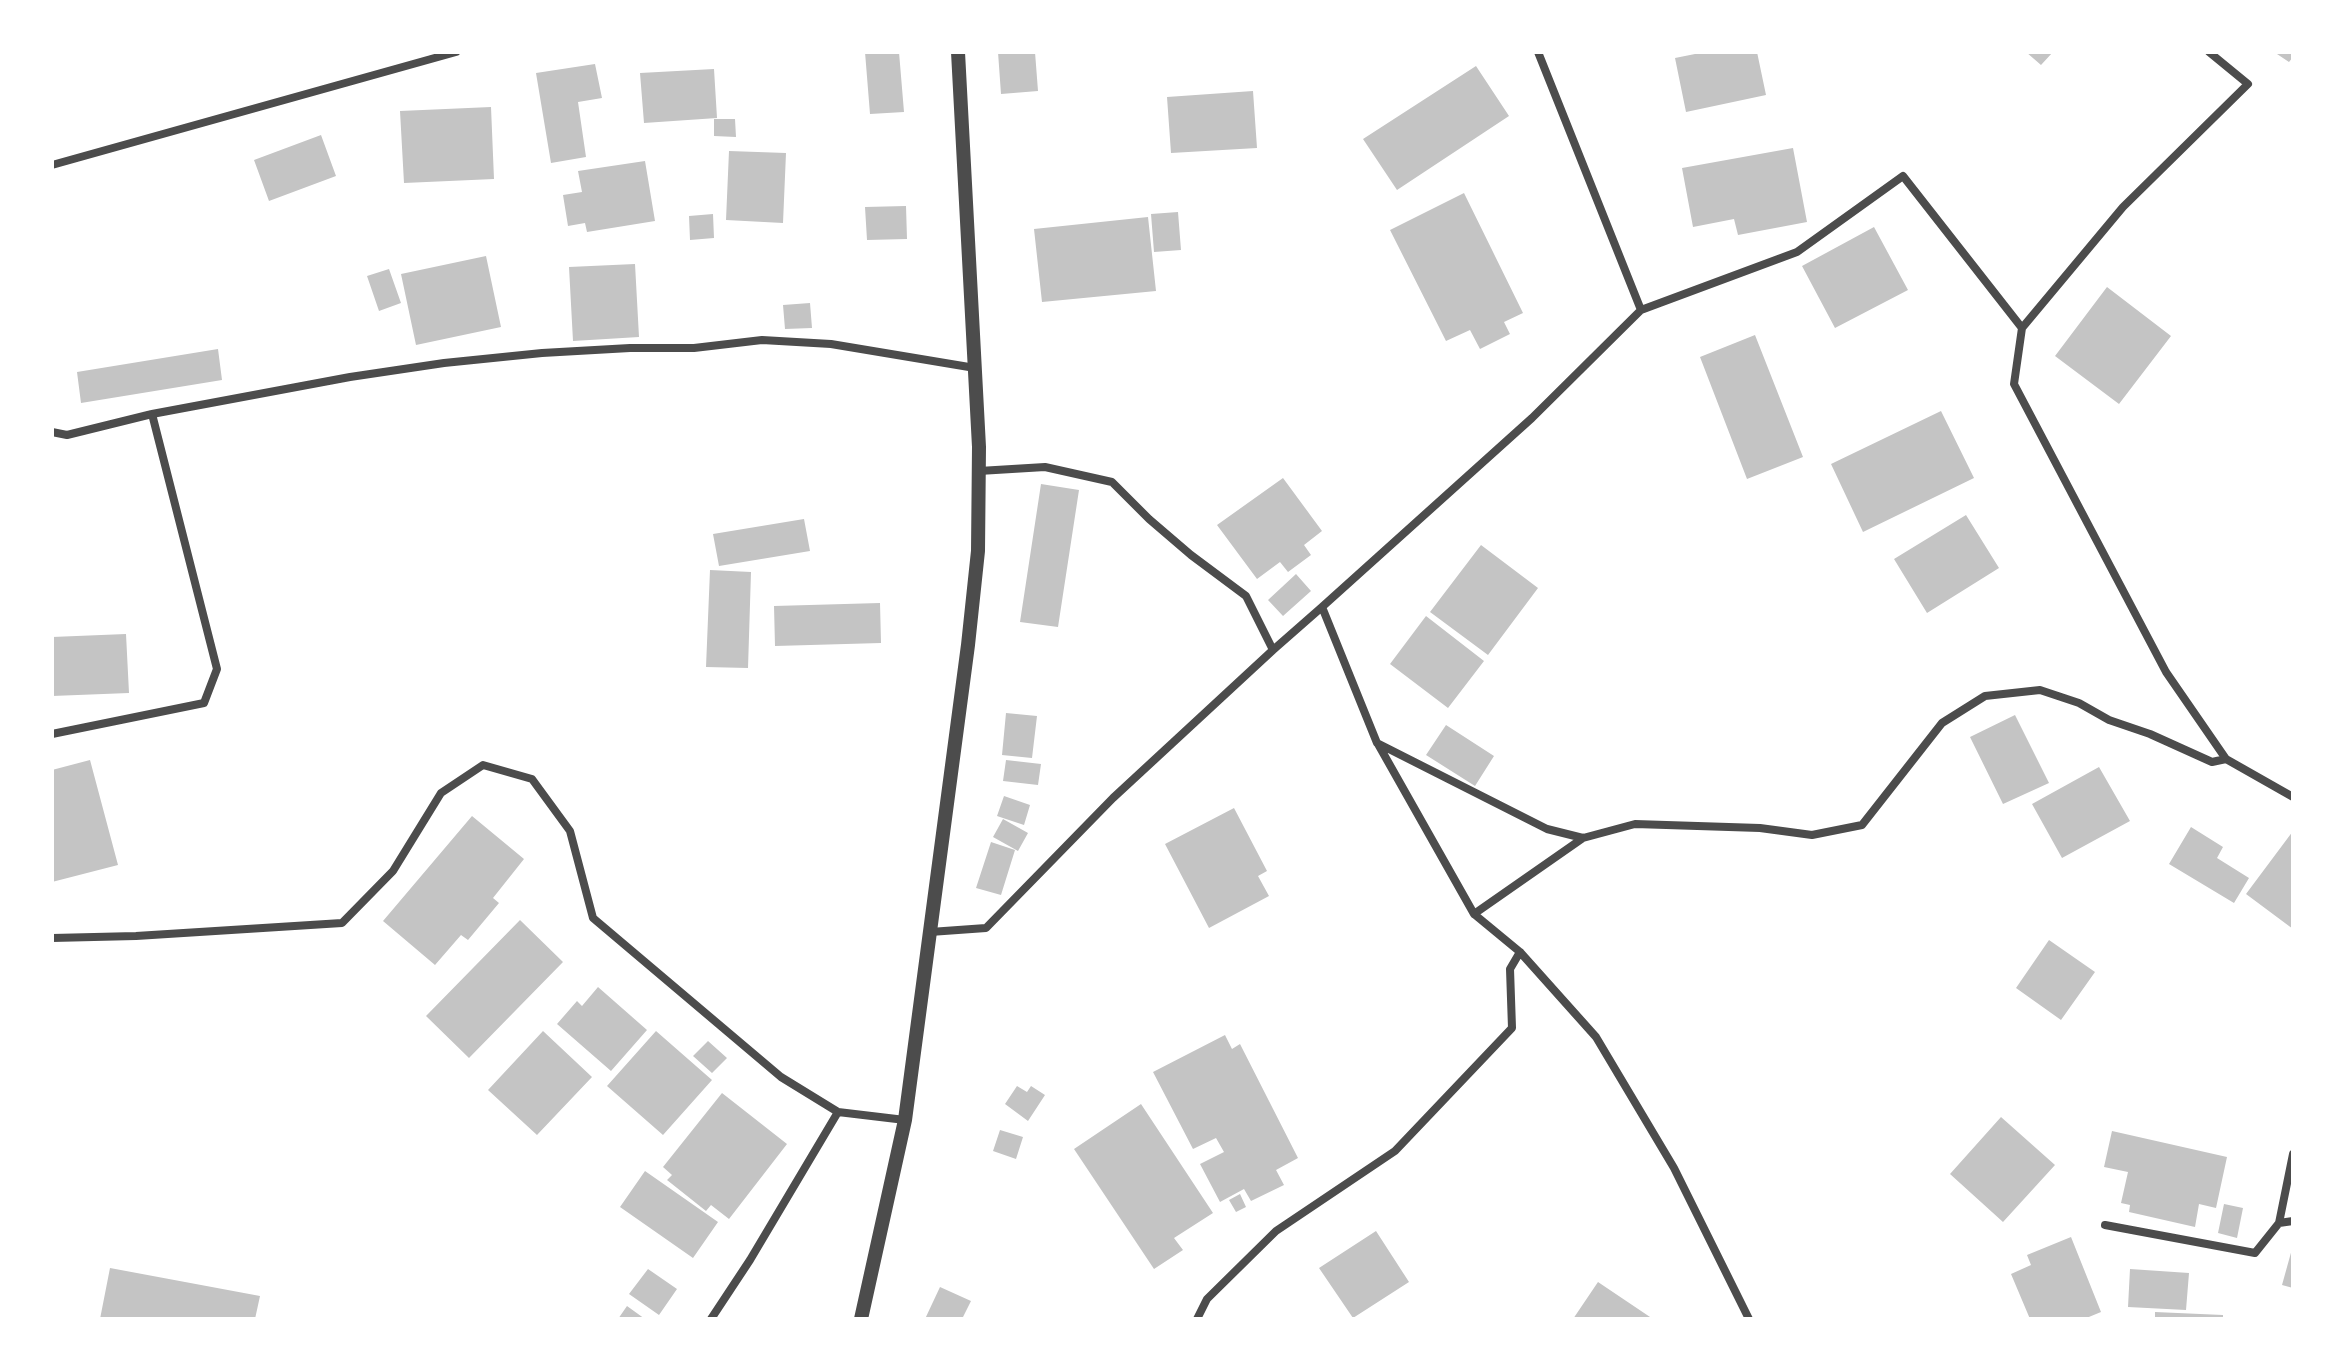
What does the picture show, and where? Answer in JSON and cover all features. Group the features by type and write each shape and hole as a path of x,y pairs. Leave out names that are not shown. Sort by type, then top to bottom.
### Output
{"street":[{"path":"52,165 456,52"},
{"path":"861,1319 905,1120 978,551 979,447 958,52"},
{"path":"1538,52 1641,310"},
{"path":"2209,52 2248,84 2123,207 2022,328 2014,384 2166,672 2226,759 2293,797"},
{"path":"930,932 986,928 1113,798 1532,418 1641,310 1797,252 1903,176 2022,328"},
{"path":"52,432 67,435 245,395 444,363 630,348 694,348 762,340 831,344 975,368"},
{"path":"52,734 204,703 217,669 152,414"},
{"path":"977,471 1045,467 1112,482 1180,546 1246,596 1273,650"},
{"path":"1322,607 1377,743 1474,914 1520,952 1596,1037 1674,1168 1749,1319"},
{"path":"1474,914 1583,838 1635,824 1760,828 1812,835 1862,825 1942,723 1985,696 2040,690 2079,703 2109,720 2150,734 2212,762 2226,759"},
{"path":"1377,743 1547,829 1583,838"},
{"path":"52,938 342,923 393,871 441,793 483,765 532,779 570,831 593,918 781,1077 838,1112 905,1120"},
{"path":"1197,1319 1207,1299 1276,1231 1395,1151 1512,1028 1510,969 1520,952"},
{"path":"711,1319 838,1112"},
{"path":"2105,1225 2255,1253 2279,1223 2293,1154"},
{"path":"2279,1223 2293,1221"}],"building":[{"path":"865,52 899,52 904,112 870,114"},
{"path":"998,52 1035,52 1038,91 1001,94"},
{"path":"1705,52 1757,52 1766,95 1686,112 1675,58"},
{"path":"2026,52 2053,52 2041,65"},
{"path":"2274,52 2293,52 2293,57 2289,62"},
{"path":"595,64 602,98 578,102 586,157 551,163 536,73"},
{"path":"1476,66 1509,116 1397,190 1363,139"},
{"path":"714,69 717,118 644,123 640,73"},
{"path":"1253,91 1257,148 1171,153 1167,97"},
{"path":"491,107 494,179 404,183 400,111"},
{"path":"714,119 735,119 736,137 714,136"},
{"path":"321,135 336,176 269,201 254,160"},
{"path":"1793,148 1807,222 1738,235 1734,219 1693,227 1682,168"},
{"path":"729,151 786,153 783,223 726,220"},
{"path":"645,161 655,221 587,232 585,223 568,226 563,195 582,192 578,171"},
{"path":"1464,193 1523,313 1504,322 1510,334 1480,349 1470,330 1446,341 1390,230"},
{"path":"906,206 907,239 867,240 865,207"},
{"path":"1178,212 1181,250 1154,252 1151,214"},
{"path":"713,214 714,238 690,240 689,216"},
{"path":"1148,217 1156,291 1042,302 1034,229"},
{"path":"1874,227 1908,290 1835,328 1802,266"},
{"path":"486,256 501,327 416,345 401,274"},
{"path":"635,264 639,337 573,341 569,267"},
{"path":"389,269 401,303 379,311 367,276"},
{"path":"2107,287 2171,336 2119,404 2055,356"},
{"path":"810,303 812,328 785,329 783,305"},
{"path":"1755,335 1803,457 1747,479 1700,357"},
{"path":"218,349 222,380 81,403 77,372"},
{"path":"1941,411 1974,478 1863,532 1831,464"},
{"path":"1283,478 1322,531 1304,545 1311,555 1288,572 1280,562 1257,579 1217,525"},
{"path":"1041,484 1079,490 1058,627 1020,622"},
{"path":"1966,515 1999,568 1927,613 1894,559"},
{"path":"804,519 810,551 719,566 713,534"},
{"path":"1481,545 1538,588 1488,655 1430,612"},
{"path":"710,570 751,572 748,668 706,667"},
{"path":"1296,574 1311,591 1283,616 1268,600"},
{"path":"880,603 881,643 775,646 774,606"},
{"path":"1426,616 1484,661 1448,708 1390,664"},
{"path":"126,634 129,693 52,696 52,637"},
{"path":"1006,713 1037,716 1032,758 1002,755"},
{"path":"2015,715 2049,783 2003,804 1970,737"},
{"path":"1446,725 1494,756 1475,786 1426,755"},
{"path":"90,760 118,865 52,882 52,770"},
{"path":"1006,760 1041,764 1038,785 1003,781"},
{"path":"2099,767 2130,821 2062,858 2032,804"},
{"path":"1004,796 1030,805 1024,825 997,816"},
{"path":"1234,808 1267,871 1258,876 1269,896 1209,928 1165,844"},
{"path":"472,816 524,859 493,898 499,903 468,940 461,935 435,965 383,921"},
{"path":"1003,819 1028,833 1018,851 993,837"},
{"path":"2191,827 2223,847 2217,858 2249,878 2234,903 2169,864"},
{"path":"2293,831 2293,929 2246,894"},
{"path":"991,842 1015,850 1001,895 976,888"},
{"path":"520,920 563,962 469,1058 426,1016"},
{"path":"2049,940 2095,972 2061,1020 2016,988"},
{"path":"598,987 647,1030 611,1071 557,1024 577,1001 582,1006"},
{"path":"543,1031 592,1077 537,1135 488,1090"},
{"path":"656,1031 712,1080 663,1135 607,1086"},
{"path":"1225,1035 1232,1049 1240,1044 1298,1158 1276,1170 1284,1185 1251,1201 1244,1189 1220,1202 1200,1164 1224,1152 1216,1138 1193,1149 1153,1072"},
{"path":"708,1041 727,1058 712,1073 693,1056"},
{"path":"1017,1086 1027,1092 1031,1086 1045,1095 1028,1121 1005,1104"},
{"path":"722,1093 787,1144 729,1219 711,1205 706,1211 667,1180 672,1175 663,1167"},
{"path":"1141,1104 1213,1213 1174,1238 1183,1250 1154,1269 1074,1149"},
{"path":"2001,1117 2055,1165 2003,1222 1950,1174"},
{"path":"1000,1130 1023,1137 1016,1159 993,1151"},
{"path":"2112,1131 2227,1157 2216,1208 2199,1204 2195,1227 2129,1212 2130,1205 2121,1203 2128,1172 2104,1167"},
{"path":"645,1171 718,1222 693,1258 620,1207"},
{"path":"1240,1194 1246,1207 1236,1212 1229,1200"},
{"path":"2224,1204 2243,1208 2237,1238 2218,1233"},
{"path":"1376,1231 1409,1282 1353,1318 1319,1268"},
{"path":"2071,1237 2101,1312 2084,1319 2030,1319 2011,1274 2031,1265 2027,1255"},
{"path":"2293,1250 2293,1288 2282,1285"},
{"path":"110,1268 260,1296 255,1319 100,1319"},
{"path":"648,1269 677,1289 659,1315 629,1294"},
{"path":"2130,1269 2189,1273 2186,1310 2128,1307"},
{"path":"1598,1282 1653,1319 1573,1319"},
{"path":"940,1287 971,1301 962,1319 925,1319"},
{"path":"627,1306 645,1319 618,1319"},
{"path":"2155,1312 2223,1315 2223,1319 2155,1319"}]}
